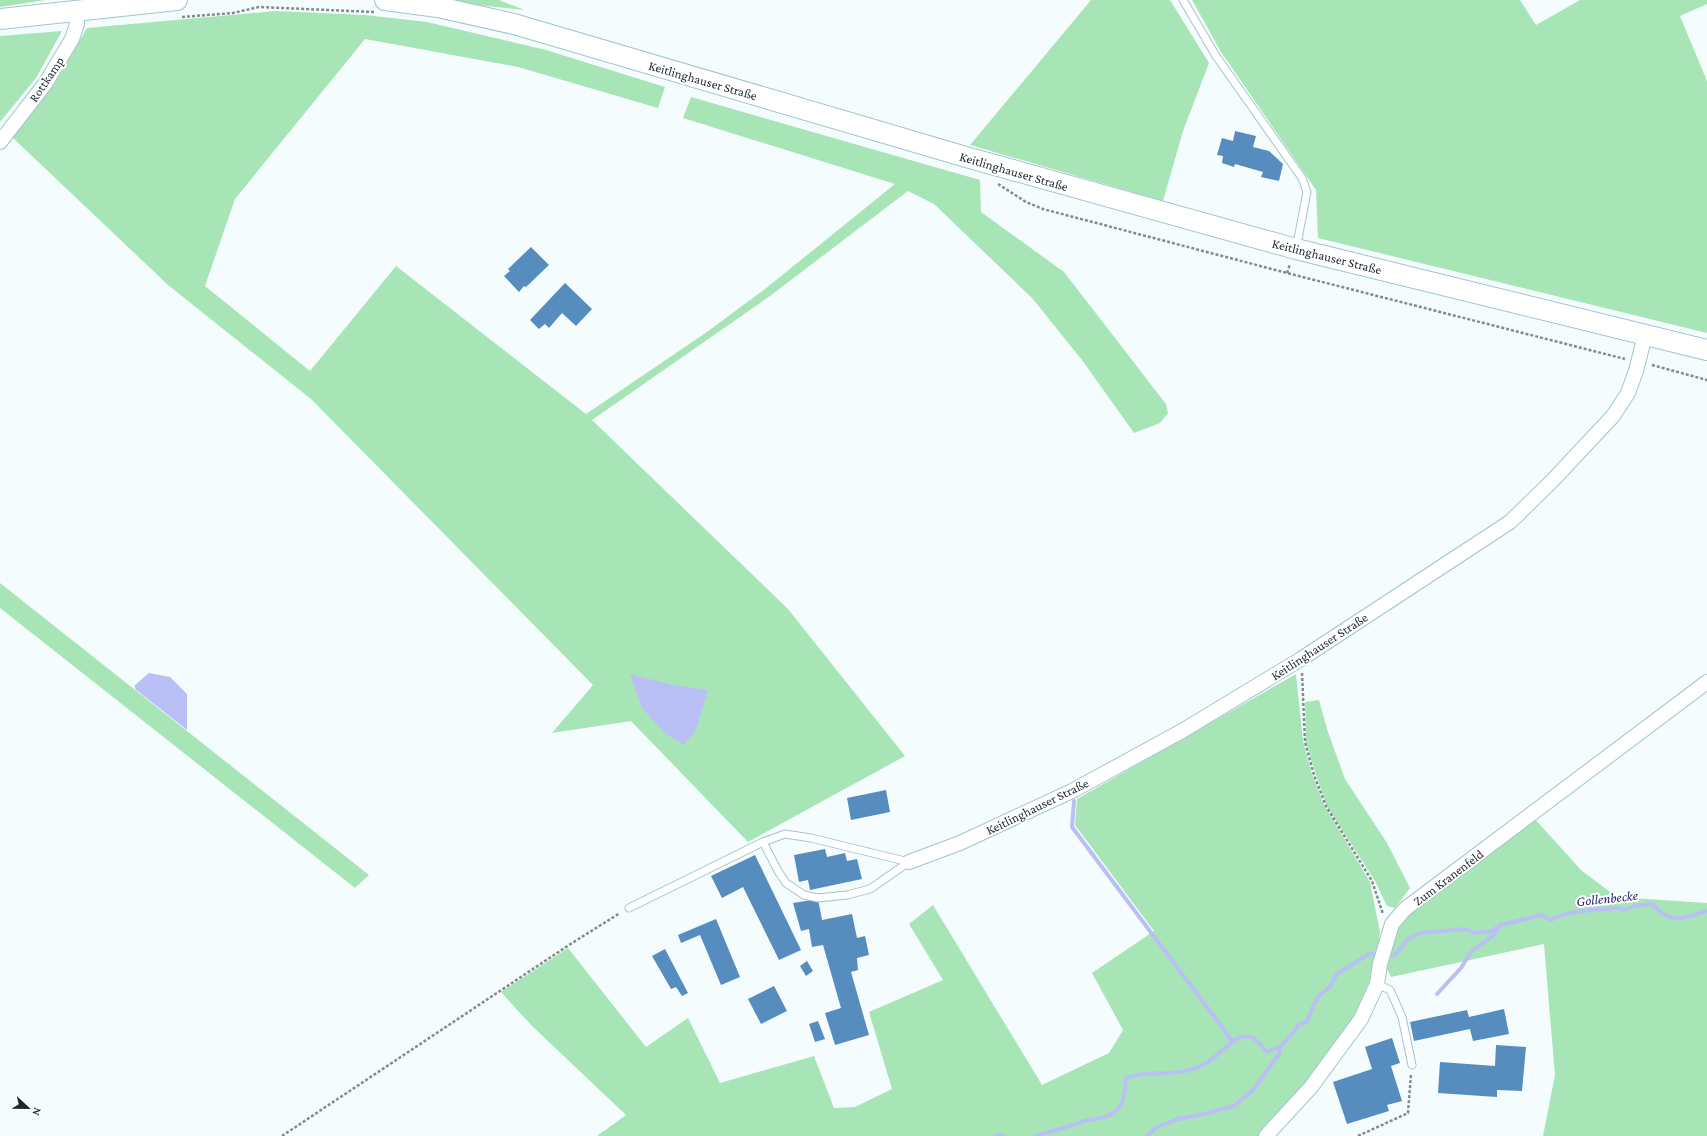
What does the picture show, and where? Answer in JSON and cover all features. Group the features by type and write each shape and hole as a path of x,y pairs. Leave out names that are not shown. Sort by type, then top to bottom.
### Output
{"main road":[{"name":"Keitlinghauser Straße","path":"386,0 438,7 514,24 966,157 1296,249 1707,350"},
{"path":"0,19 76,11 115,3 178,8"}],"street":[{"name":"Rottkamp","path":"0,142 45,84 72,39 77,24 76,11"},
{"name":"Keitlinghauser Straße","path":"909,862 960,843 1072,791 1182,731 1301,659 1510,522 1553,480 1613,416 1628,392 1636,371 1645,335"},
{"name":"Zum Kranenfeld","path":"1266,1136 1311,1087 1361,1019 1377,984 1380,964 1392,924 1412,904 1707,682"}],"lane":[{"path":"1183,0 1216,56 1302,178 1307,192 1296,249"},
{"path":"629,908 763,842 785,834 811,838 909,862"},
{"path":"763,842 786,883 804,895 818,898 847,895 870,889 909,862"},
{"path":"1377,984 1390,990 1402,1017 1412,1065"}],"path":[{"path":"178,8 194,17 233,13 259,7 280,7"},
{"path":"1301,659 1305,742 1314,775 1326,806 1372,881 1385,920 1392,924"},
{"path":"282,1136 569,945 629,908"},
{"path":"1358,1136 1408,1113 1412,1065"}],"green space":[{"path":"0,0 46,0 0,7"},
{"path":"436,0 499,0 525,10 440,1"},
{"path":"1091,0 1170,0 1209,63 1183,131 1163,201 970,145"},
{"path":"1192,0 1520,0 1536,25 1580,0 1707,0 1707,4 1680,16 1707,81 1707,333 1318,238 1316,190 1221,52"},
{"path":"275,11 365,15 427,22 546,50 665,87 658,108 518,67 365,39 235,199 205,286 310,371 396,266 586,414 704,334 765,289 895,184 683,118 691,97 980,180 981,212 1064,272 1166,404 1168,413 1160,423 1134,433 1082,360 1032,298 934,204 908,191 770,296 592,420 788,609 905,756 748,842 631,721 552,733 593,685 311,399 168,285 12,137 53,86 87,28"},
{"path":"62,31 36,78 0,122 0,36"},
{"path":"0,583 369,875 355,888 0,608"},
{"path":"1296,674 1303,741 1312,774 1324,805 1370,882 1380,932 1378,949 1369,983 1354,1016 1339,1040 1307,1082 1260,1136 597,1136 626,1115 531,1025 501,992 568,948 646,1047 688,1018 720,1083 814,1056 834,1108 855,1107 892,1089 869,1012 943,980 909,924 933,905 1042,1085 1109,1053 1123,1030 1092,973 1154,931 1075,825 1077,799"},
{"path":"1319,700 1328,732 1345,779 1387,843 1410,888 1395,908 1387,906 1375,881 1327,806 1306,742 1305,702"},
{"path":"1533,817 1582,871 1617,897 1707,903 1707,1136 1543,1136 1555,1075 1544,944 1391,977 1387,969 1389,949 1394,934 1412,912"}],"water":[{"path":"149,673 170,677 187,694 187,730 135,689 135,685"},
{"path":"630,674 673,685 708,690 696,730 684,745 666,734 642,708"}],"building":[{"path":"1235,131 1256,136 1253,147 1269,151 1283,164 1279,181 1261,177 1263,172 1235,164 1234,167 1222,163 1223,156 1217,155 1222,138 1233,141"},
{"path":"531,247 549,265 519,292 504,276 510,271 508,269"},
{"path":"565,283 592,309 576,326 562,313 549,328 545,324 539,329 530,320"},
{"path":"886,790 890,812 851,820 847,798"},
{"path":"825,849 827,857 845,853 847,861 857,859 862,879 810,890 808,880 799,882 794,855"},
{"path":"755,855 801,950 779,960 743,887 722,898 711,876"},
{"path":"818,899 822,920 852,914 857,938 865,936 869,955 857,958 858,970 851,972 869,1035 835,1045 825,1013 841,1008 823,945 812,947 809,929 801,931 793,903"},
{"path":"716,919 740,977 721,985 700,935 681,943 678,935"},
{"path":"665,949 688,993 682,996 676,987 671,989 652,956"},
{"path":"807,961 813,971 806,976 800,966"},
{"path":"774,986 787,1011 761,1024 748,999"},
{"path":"1504,1009 1509,1034 1473,1041 1470,1029 1414,1041 1410,1022 1467,1010 1469,1017"},
{"path":"818,1021 825,1039 815,1042 809,1024"},
{"path":"1392,1038 1400,1063 1391,1066 1402,1101 1387,1105 1389,1111 1347,1124 1333,1082 1372,1069 1365,1047"},
{"path":"1496,1045 1526,1047 1522,1091 1497,1090 1497,1097 1438,1093 1440,1062 1495,1066"}],"waterway":[{"path":"1074,801 1072,827 1233,1042"},
{"name":"Gollenbecke","path":"1036,1136 1081,1122 1109,1116 1120,1106 1125,1091 1126,1078 1135,1075 1173,1073 1192,1070 1206,1063 1232,1042 1242,1037 1253,1037 1267,1052 1280,1047 1298,1025 1307,1022 1315,1002 1320,995 1329,988 1337,974 1369,954 1395,955 1408,939 1420,933 1466,929 1475,933 1492,931 1501,925 1542,915 1551,920 1559,916 1576,912 1619,908 1624,910 1634,906 1652,904 1659,911 1672,918 1684,918 1707,911"},
{"path":"1437,994 1461,968 1471,952 1494,935 1500,926"},
{"path":"1147,1136 1157,1127 1178,1119 1234,1106 1253,1090 1279,1054 1280,1047"},
{"name":"Gollenbecke","path":"996,1136 1004,1136"}]}
